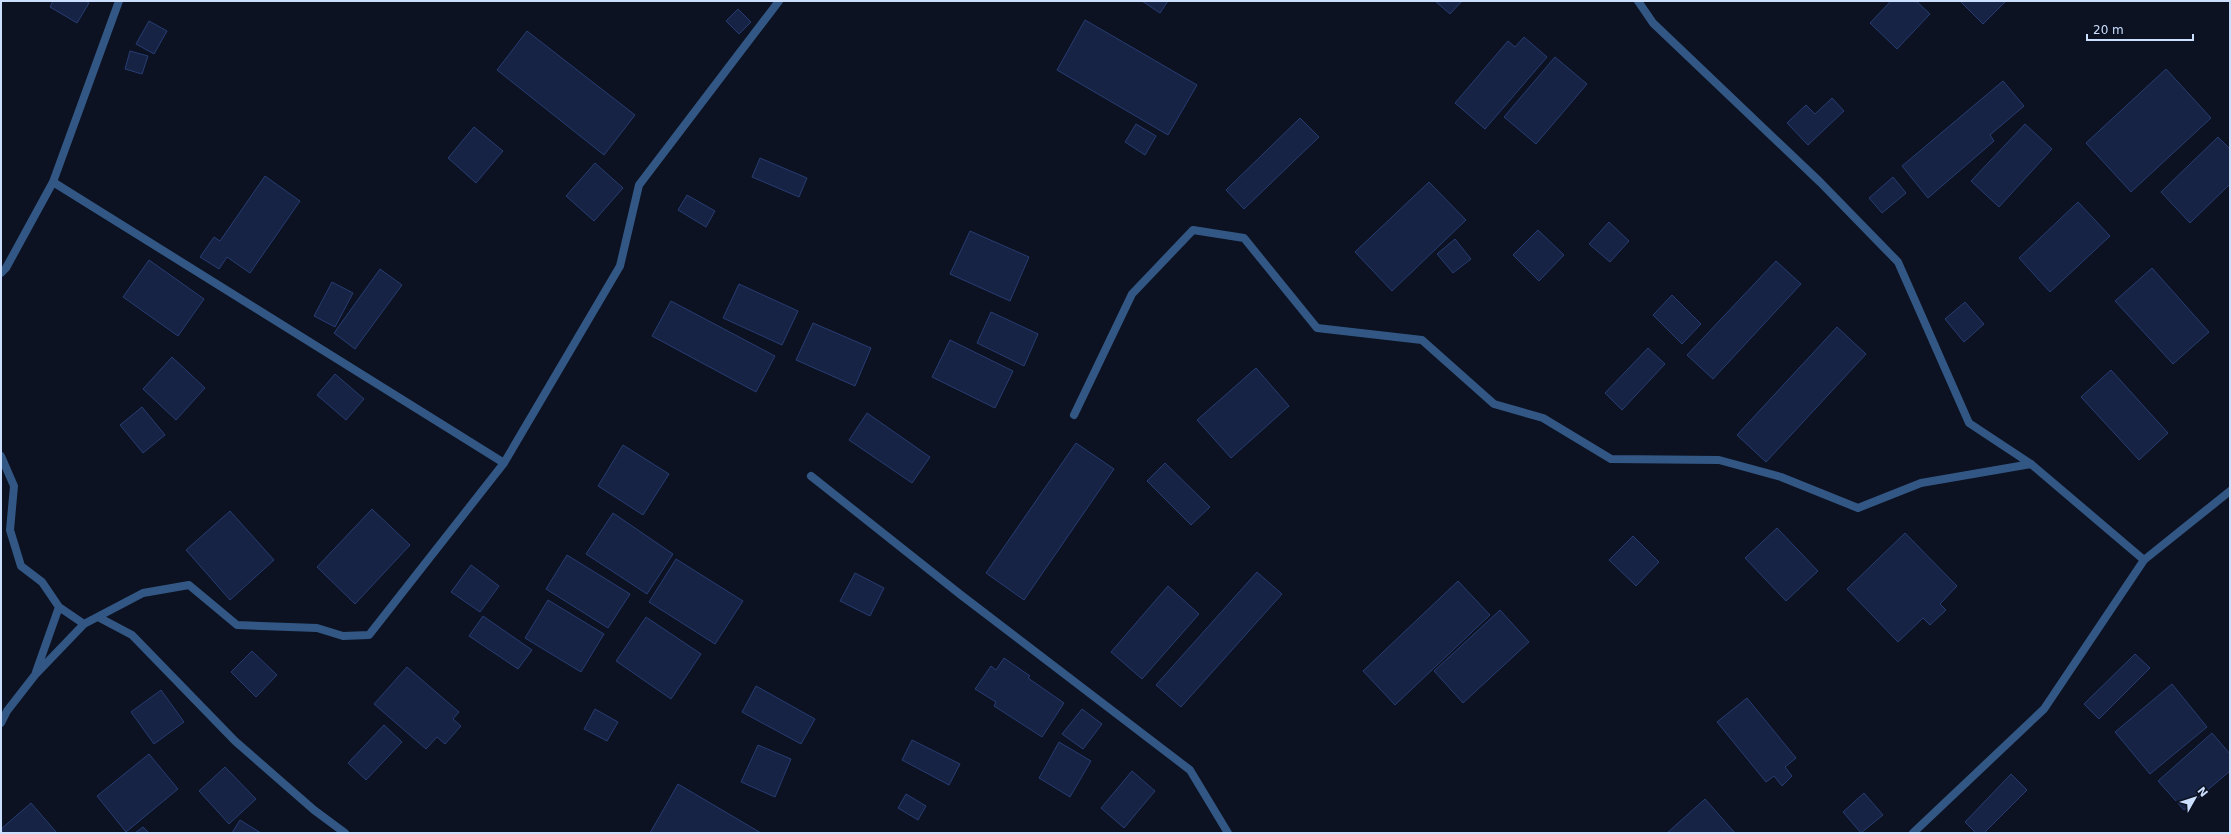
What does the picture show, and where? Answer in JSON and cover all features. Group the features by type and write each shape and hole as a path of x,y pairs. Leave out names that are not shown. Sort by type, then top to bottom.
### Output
{"street":[{"path":"3,270 53,182 119,1"},
{"path":"1,723 7,710 35,675 84,624 143,593 189,585 237,625 317,628 343,636 369,635 504,463 620,266 639,185 779,1"},
{"path":"1638,1 1653,23 1820,182 1898,262 1968,423 2031,464 2144,560"},
{"path":"53,182 504,463"},
{"path":"1074,414 1103,351 1132,294 1193,230 1244,238 1317,328 1422,340 1494,404 1543,418 1611,459 1719,460 1781,477 1858,508 1921,482 2031,464"},
{"path":"1,456 14,486 10,530 21,566 42,582 59,607 84,624"},
{"path":"811,476 962,595 1190,770 1228,833"},
{"path":"1913,833 2044,709 2144,560 2230,491"},
{"path":"35,675 59,607"},
{"path":"98,617 132,635 235,741 314,810 345,833"}],"building":[{"path":"53,1 85,1 89,3 77,23 50,7"},
{"path":"1142,1 1168,1 1160,13"},
{"path":"1435,1 1462,1 1450,14"},
{"path":"1891,1 1916,1 1930,14 1897,49 1870,23"},
{"path":"1960,1 2006,1 1983,24"},
{"path":"738,9 751,22 739,34 726,21"},
{"path":"1085,20 1197,85 1168,135 1057,70"},
{"path":"149,21 167,31 154,54 136,44"},
{"path":"527,31 635,115 604,155 497,70"},
{"path":"1524,37 1547,57 1485,129 1455,103 1508,41 1515,47"},
{"path":"130,51 148,56 142,74 125,69"},
{"path":"1555,57 1587,84 1536,144 1504,117"},
{"path":"2166,69 2211,118 2131,192 2086,143"},
{"path":"2003,81 2024,106 1990,135 1994,141 1928,198 1902,166"},
{"path":"1832,98 1844,111 1808,145 1787,123 1806,105 1815,114"},
{"path":"1300,118 1319,137 1244,209 1226,190"},
{"path":"1136,124 1156,136 1145,155 1125,142"},
{"path":"2025,124 2052,149 1999,207 1971,181"},
{"path":"474,127 503,151 476,183 448,158"},
{"path":"2218,137 2230,149 2230,184 2190,223 2161,192"},
{"path":"760,158 807,178 799,197 752,177"},
{"path":"595,163 623,188 594,221 566,196"},
{"path":"265,176 300,201 250,273 227,257 219,269 200,257 214,237 220,241"},
{"path":"1893,177 1906,193 1882,213 1869,198"},
{"path":"1429,182 1466,220 1392,291 1355,252"},
{"path":"687,195 715,211 706,227 678,210"},
{"path":"2078,202 2110,236 2050,292 2019,258"},
{"path":"1609,222 1629,241 1610,262 1589,244"},
{"path":"1538,230 1564,255 1539,281 1513,255"},
{"path":"970,231 1029,257 1010,301 950,274"},
{"path":"1455,239 1471,259 1453,273 1437,254"},
{"path":"149,260 204,299 178,336 123,297"},
{"path":"1776,261 1801,284 1713,379 1687,355"},
{"path":"2152,268 2209,332 2173,364 2115,301"},
{"path":"380,269 402,285 355,349 334,333"},
{"path":"332,282 353,293 335,327 314,316"},
{"path":"739,284 798,311 782,345 723,318"},
{"path":"1672,295 1701,324 1682,344 1653,315"},
{"path":"671,301 775,356 756,392 652,336"},
{"path":"1965,302 1984,324 1964,342 1945,319"},
{"path":"991,312 1038,334 1024,366 977,343"},
{"path":"813,323 871,348 855,386 796,360"},
{"path":"1837,327 1866,354 1766,462 1737,435"},
{"path":"950,340 1013,371 995,408 932,377"},
{"path":"1648,348 1665,364 1622,410 1605,393"},
{"path":"172,357 205,388 176,420 143,389"},
{"path":"1256,368 1289,406 1231,458 1197,420"},
{"path":"2111,370 2168,433 2139,460 2081,397"},
{"path":"335,374 364,399 346,420 317,395"},
{"path":"142,407 165,435 143,453 120,425"},
{"path":"867,413 930,457 912,483 849,440"},
{"path":"1076,443 1114,469 1024,600 986,573"},
{"path":"623,445 669,474 643,515 598,486"},
{"path":"1165,463 1210,507 1191,525 1147,481"},
{"path":"372,509 410,545 355,604 317,567"},
{"path":"230,511 274,560 230,600 186,550"},
{"path":"613,513 673,554 647,594 586,554"},
{"path":"1777,528 1818,571 1786,601 1745,558"},
{"path":"1905,533 1957,586 1940,604 1946,610 1930,625 1923,618 1898,642 1847,589"},
{"path":"1633,536 1659,562 1636,586 1609,560"},
{"path":"567,555 630,594 608,628 546,589"},
{"path":"676,559 743,601 715,644 649,602"},
{"path":"471,565 499,586 480,612 451,592"},
{"path":"1257,572 1282,594 1181,707 1156,685"},
{"path":"855,573 884,588 870,616 840,601"},
{"path":"1458,581 1490,615 1395,705 1363,671"},
{"path":"1168,586 1199,614 1142,679 1111,652"},
{"path":"548,600 604,634 581,672 525,638"},
{"path":"1500,610 1529,642 1463,703 1434,671"},
{"path":"483,616 532,650 518,669 469,636"},
{"path":"646,617 701,654 671,699 616,661"},
{"path":"252,651 277,675 256,697 231,672"},
{"path":"2135,654 2150,668 2099,719 2084,704"},
{"path":"1004,658 1030,676 1028,678 1064,703 1042,737 994,706 996,702 975,689 991,666 996,670"},
{"path":"407,667 459,712 453,719 461,726 445,744 437,737 426,749 374,704"},
{"path":"2172,684 2207,727 2150,774 2115,732"},
{"path":"756,686 815,719 801,744 742,712"},
{"path":"161,690 184,722 154,744 131,712"},
{"path":"1747,698 1796,758 1785,767 1792,776 1782,786 1774,776 1766,782 1717,722"},
{"path":"595,709 618,722 607,741 584,729"},
{"path":"1082,709 1102,724 1083,749 1062,734"},
{"path":"384,725 402,742 366,780 348,763"},
{"path":"2212,733 2230,754 2230,771 2184,810 2158,781"},
{"path":"912,740 960,764 949,785 902,760"},
{"path":"1059,742 1091,761 1070,797 1039,778"},
{"path":"758,745 791,759 775,797 741,782"},
{"path":"149,754 178,789 126,832 97,796"},
{"path":"225,767 256,799 229,824 199,791"},
{"path":"1132,771 1155,791 1124,828 1101,808"},
{"path":"2011,774 2027,790 1984,833 1976,833 1965,822"},
{"path":"678,784 761,833 650,833"},
{"path":"1864,793 1883,815 1861,833 1843,812"},
{"path":"906,794 926,806 918,820 898,808"},
{"path":"1705,799 1735,833 1667,833"},
{"path":"31,803 57,833 3,833 1,829"},
{"path":"240,820 261,833 232,833"},
{"path":"143,827 149,833 135,833"}]}
